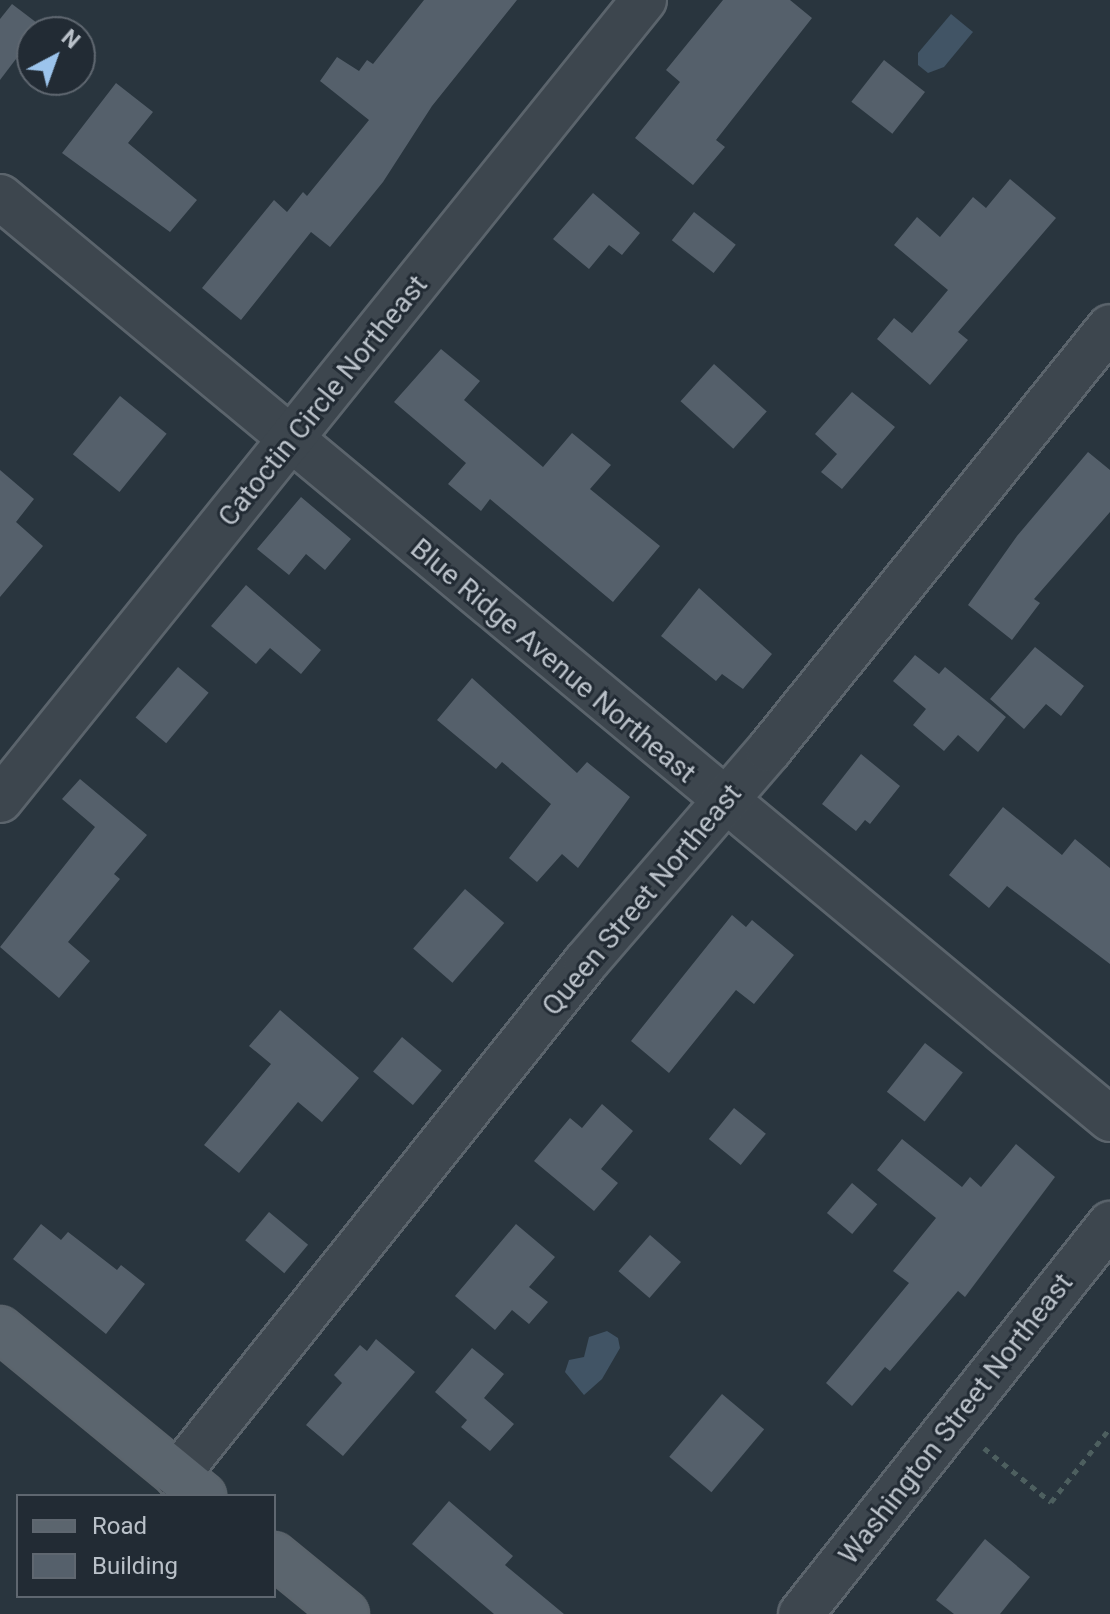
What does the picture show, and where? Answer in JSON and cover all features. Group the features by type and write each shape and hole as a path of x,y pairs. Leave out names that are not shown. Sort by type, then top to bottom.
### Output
{"main road":[{"path":"0,1329 190,1485"},
{"path":"276,1557 346,1614"}],"street":[{"name":"Catoctin Circle Northeast","path":"0,800 293,440 644,0"},
{"name":"Blue Ridge Avenue Northeast","path":"0,197 723,802 1110,1119"},
{"name":"Queen Street Northeast","path":"190,1485 586,962 723,802 1110,327"},
{"name":"Washington Street Northeast","path":"801,1614 1110,1224"}],"path":[{"path":"971,1437 1051,1502 1110,1428"}],"water":[{"path":"951,14 973,32 944,67 928,73 918,65 918,53"},
{"path":"607,1331 618,1338 620,1348 602,1379 584,1395 565,1372 569,1360 584,1357 589,1337"}],"building":[{"path":"424,0 517,0 432,106 383,182 330,247 311,232 241,320 202,288 274,200 287,212 303,192 307,196 369,120 320,81 337,57 359,71 367,60 373,64"},
{"path":"723,0 790,0 812,18 716,140 725,147 693,185 635,138 680,82 666,70"},
{"path":"12,4 28,16 16,16 16,59 0,80 0,19"},
{"path":"884,60 925,92 892,134 851,102"},
{"path":"116,83 153,112 128,143 197,200 170,232 62,153"},
{"path":"1010,179 1056,218 958,332 968,340 930,385 877,339 894,318 912,333 948,290 894,245 917,217 940,237 973,197 986,208"},
{"path":"593,193 640,233 622,255 609,245 589,269 553,239"},
{"path":"694,212 736,245 714,273 672,240"},
{"path":"441,349 480,381 464,400 543,467 572,433 611,465 590,489 660,546 613,602 490,499 481,511 448,484 466,463 394,402"},
{"path":"714,364 767,412 733,449 681,401"},
{"path":"852,392 895,427 842,489 821,472 837,454 815,434"},
{"path":"120,396 167,434 119,492 73,454"},
{"path":"1088,452 1110,470 1110,512 1034,599 1040,603 1012,640 968,605 1017,536"},
{"path":"0,470 34,499 16,522 43,546 0,597"},
{"path":"301,497 351,539 325,570 306,554 289,575 257,549"},
{"path":"246,585 321,650 301,674 270,648 256,664 211,626"},
{"path":"699,588 772,654 743,689 722,674 716,681 661,636"},
{"path":"1035,647 1084,686 1061,716 1046,704 1024,729 990,699"},
{"path":"915,655 939,674 945,667 1006,717 978,752 958,735 944,751 913,725 926,709 893,681"},
{"path":"178,667 209,693 166,743 136,718"},
{"path":"472,678 577,773 587,762 630,797 578,868 562,854 537,882 509,858 551,804 502,762 496,769 437,720"},
{"path":"861,754 900,786 870,824 865,820 856,831 822,804"},
{"path":"80,779 147,835 114,874 120,879 68,942 90,961 59,998 0,947 95,827 62,799"},
{"path":"1003,807 1062,855 1075,839 1110,868 1110,964 1007,886 989,908 949,875"},
{"path":"465,889 504,923 452,983 413,949"},
{"path":"732,915 746,927 752,920 794,955 754,1004 736,990 669,1073 631,1041"},
{"path":"280,1010 359,1078 322,1122 298,1102 239,1173 204,1145 271,1064 249,1046"},
{"path":"402,1037 442,1070 413,1105 373,1071"},
{"path":"925,1043 963,1073 925,1121 887,1092"},
{"path":"602,1104 633,1131 601,1169 618,1183 594,1211 534,1161 570,1118 582,1128"},
{"path":"734,1108 766,1134 741,1165 709,1139"},
{"path":"902,1139 962,1187 970,1177 981,1187 1016,1144 1055,1177 965,1297 958,1291 890,1371 885,1367 852,1406 826,1383 909,1283 893,1271 936,1218 877,1170"},
{"path":"852,1183 877,1204 852,1234 827,1213"},
{"path":"269,1212 308,1245 284,1273 245,1240"},
{"path":"41,1224 61,1240 68,1232 117,1270 121,1265 145,1284 106,1334 13,1259"},
{"path":"516,1224 555,1257 529,1287 548,1302 529,1324 512,1310 495,1330 455,1296"},
{"path":"650,1235 681,1262 649,1298 619,1271"},
{"path":"376,1339 415,1372 343,1456 306,1425 342,1383 334,1375 360,1345 367,1351"},
{"path":"472,1348 504,1374 484,1398 514,1424 490,1451 461,1427 467,1420 435,1392"},
{"path":"722,1394 764,1429 711,1492 669,1457"},
{"path":"449,1501 513,1556 505,1565 564,1614 494,1614 412,1544"},
{"path":"985,1539 1030,1577 1000,1614 954,1614 936,1600"}]}
